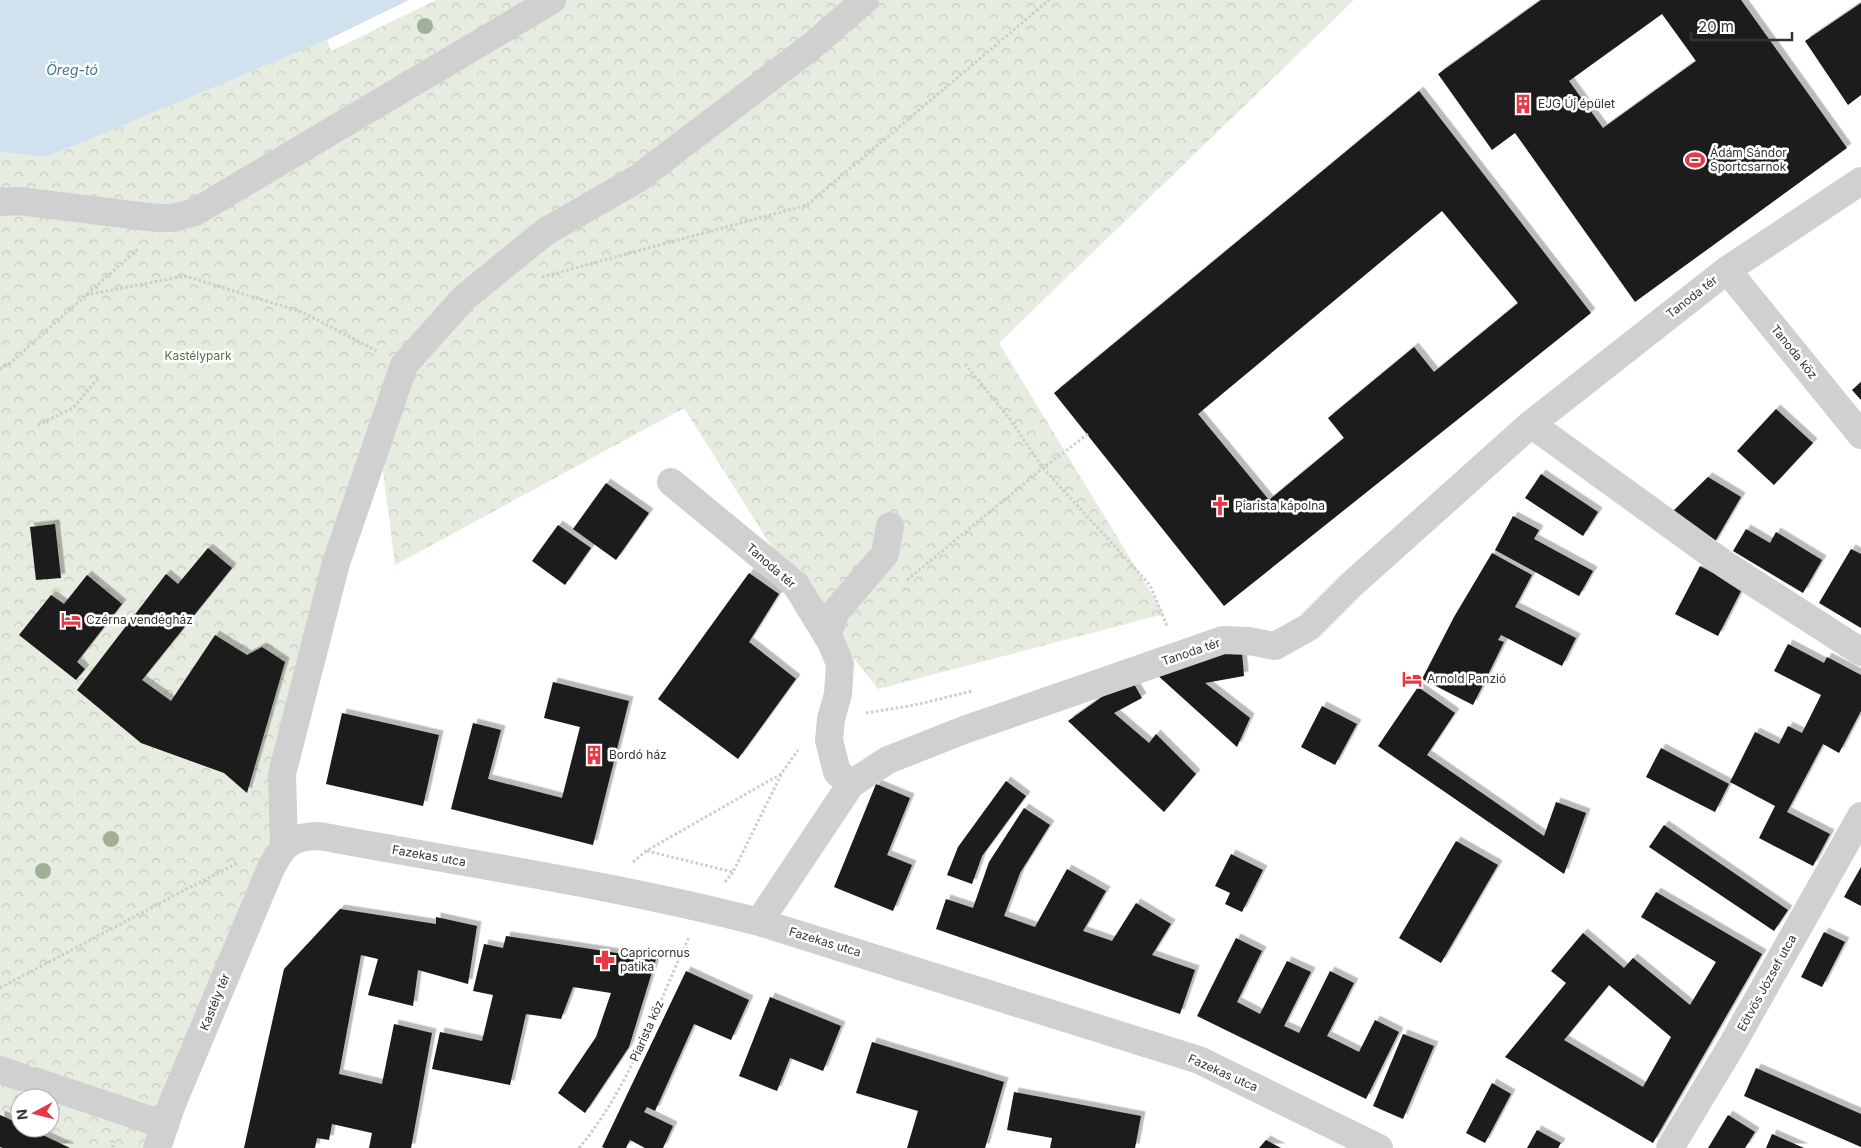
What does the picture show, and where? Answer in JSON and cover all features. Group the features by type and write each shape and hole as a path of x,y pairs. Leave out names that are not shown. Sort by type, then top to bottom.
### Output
{"street":[{"path":"0,202 20,201 156,218 173,218 200,210 552,0"},
{"path":"273,865 282,774 336,563 404,364 465,297 545,232 638,179 812,46 865,0"},
{"name":"Tanoda tér","path":"759,922 851,784 888,760 956,733 1223,640 1249,641 1275,646 1309,627 1351,585 1531,424 1727,270 1861,181"},
{"name":"Tanoda köz","path":"1727,270 1861,435"},
{"path":"1531,424 1726,565 1861,652"},
{"name":"Tanoda tér","path":"671,482 796,585 827,636 840,664 838,694 831,719 829,740 837,772 851,784"},
{"path":"827,636 836,611 885,554 890,526"},
{"name":"Eötvös József utca","path":"1670,1148 1732,1045 1861,816"},
{"name":"Fazekas utca","path":"273,865 304,836 319,836 703,907 759,922 1200,1060 1379,1148"},
{"name":"Kastély tér","path":"161,1136 273,865"},
{"path":"18,1076 161,1136"}],"path":[{"path":"541,277 807,205 1049,0"},
{"path":"0,369 9,364 173,218"},
{"path":"86,295 185,276 302,312 404,364"},
{"path":"965,364 1010,418 1043,468 1150,585 1171,634"},
{"path":"38,425 73,408 99,377"},
{"path":"899,586 1043,468 1088,434"},
{"path":"858,714 915,705 982,689"},
{"path":"646,851 733,872 781,774 804,743"},
{"path":"603,888 646,851 781,774"},
{"path":"0,988 236,863 273,865"},
{"name":"Piarista köz","path":"579,1148 598,1126 626,1078 703,907"}],"green space":[{"name":"Kastélypark","path":"436,0 1354,0 999,343 1164,614 878,689 796,585 684,408 395,565 379,440 266,880 153,1148 0,1148 0,152 47,157 327,40 331,51"}],"water":[{"name":"Öreg-tó","path":"0,0 409,0 327,40 47,157 0,152"}],"building":[{"name":"Ádám Sándor Sportcsarnok","path":"1541,0 1741,0 1847,148 1635,302 1515,133 1492,150 1438,74","holes":["1662,14 1696,61 1603,128 1569,81"]},
{"path":"1861,3 1861,95 1848,105 1805,41"},
{"path":"1419,91 1591,313 1224,606 1054,393","holes":["1442,211 1518,303 1434,372 1414,347 1328,418 1344,438 1269,500 1198,414"]},
{"path":"1861,382 1861,400 1852,390"},
{"path":"1776,409 1813,443 1774,485 1737,451"},
{"path":"1541,474 1598,512 1583,536 1525,498"},
{"path":"1708,477 1741,497 1713,545 1667,517"},
{"path":"606,483 649,513 616,560 573,529"},
{"path":"1513,516 1539,530 1534,539 1593,571 1579,596 1495,550"},
{"path":"55,524 61,578 36,580 30,527"},
{"path":"558,525 591,548 565,585 532,561"},
{"path":"1746,529 1770,543 1776,532 1822,560 1803,593 1733,551"},
{"path":"208,548 232,568 142,680 171,701 215,635 247,655 262,647 285,662 247,793 224,773 141,743 77,690 166,574 178,584"},
{"path":"1851,549 1861,554 1861,628 1819,603"},
{"path":"1492,553 1532,575 1515,607 1576,638 1562,666 1501,635 1498,640 1504,642 1473,705 1422,679 1454,617"},
{"path":"1700,566 1742,589 1718,636 1675,614"},
{"path":"749,573 779,594 749,642 796,679 738,759 658,699"},
{"name":"Czérna vendégház","path":"87,575 122,604 77,662 85,669 76,680 19,635 51,595 64,604"},
{"path":"1241,641 1244,676 1205,683 1250,718 1237,747 1155,673"},
{"path":"1788,644 1824,663 1827,657 1861,675 1861,711 1839,753 1823,744 1787,812 1830,834 1813,866 1759,838 1775,806 1730,782 1755,732 1779,744 1788,726 1802,733 1821,695 1774,671"},
{"path":"1130,677 1142,698 1114,713 1149,743 1156,734 1196,774 1164,812 1068,721"},
{"name":"Bordó ház","path":"553,682 629,701 593,845 451,809 473,723 501,730 488,779 562,798 580,727 544,718"},
{"path":"1418,687 1455,713 1427,755 1544,836 1556,802 1586,813 1564,874 1378,746"},
{"path":"1322,706 1357,724 1335,765 1301,747"},
{"path":"342,713 439,735 423,806 326,784"},
{"path":"1661,748 1729,784 1715,812 1646,777"},
{"path":"1006,781 1026,796 982,856 972,884 947,875 958,847"},
{"path":"876,784 910,798 887,855 912,865 893,911 834,887"},
{"path":"1024,808 1050,825 1020,873 1004,916 1035,927 1067,869 1106,891 1083,931 1112,941 1136,903 1171,924 1152,955 1195,970 1180,1014 936,929 946,899 973,908 989,862"},
{"path":"1664,825 1788,910 1774,931 1649,847"},
{"path":"1456,841 1498,865 1441,963 1399,938"},
{"path":"1231,854 1263,870 1242,912 1225,904 1230,893 1215,886"},
{"path":"1861,867 1861,906 1844,897"},
{"path":"1656,892 1762,954 1653,1143 1505,1057 1566,983 1551,971 1583,933 1624,968 1633,958 1690,1005 1716,962 1641,917","holes":["1609,985 1671,1037 1643,1087 1564,1040"]},
{"path":"340,909 436,924 436,917 477,926 468,984 418,970 413,1006 368,995 378,959 361,955 339,1074 382,1084 394,1024 432,1033 411,1148 369,1148 372,1133 332,1124 329,1140 317,1138 315,1148 244,1148 284,969"},
{"path":"1824,932 1845,942 1822,987 1801,977"},
{"path":"506,936 656,959 629,1047 585,1113 558,1093 596,1037 611,993 573,987 561,1019 526,1014 510,1085 432,1069 440,1032 482,1041 493,995 473,991 484,944 503,948"},
{"path":"1236,938 1262,951 1237,1002 1260,1014 1287,961 1311,972 1284,1026 1299,1033 1330,971 1354,983 1327,1036 1359,1052 1375,1020 1399,1032 1366,1099 1197,1016"},
{"path":"686,971 749,1000 731,1040 694,1024 655,1111 647,1107 644,1112 673,1126 663,1148 645,1148 630,1140 626,1148 602,1147"},
{"path":"770,997 841,1026 823,1071 790,1058 777,1091 739,1076"},
{"path":"1403,1034 1434,1046 1403,1119 1373,1106"},
{"path":"872,1042 1004,1082 985,1148 907,1148 918,1111 856,1093"},
{"path":"1756,1068 1861,1114 1861,1147 1744,1096"},
{"path":"1492,1083 1511,1094 1485,1143 1466,1133"},
{"path":"1014,1092 1141,1116 1135,1148 1050,1148 1052,1138 1007,1130"},
{"path":"0,1115 10,1120 10,1138 49,1138 70,1148 3,1148 0,1147"},
{"path":"1728,1115 1755,1132 1745,1148 1708,1148"},
{"path":"1537,1130 1561,1143 1558,1148 1527,1148"},
{"path":"1772,1134 1804,1148 1766,1148"},
{"path":"1266,1140 1281,1148 1259,1148"}],"place":[{"name":"EJG Új épület","path":"1523,104"},
{"name":"Ádám Sándor Sportcsarnok","path":"1695,160"},
{"name":"Piarista kápolna","path":"1220,506"},
{"name":"Czérna vendégház","path":"71,620"},
{"name":"Arnold Panzió","path":"1412,679"},
{"name":"Bordó ház","path":"594,755"},
{"name":"Capricornus patika","path":"605,960"}]}
